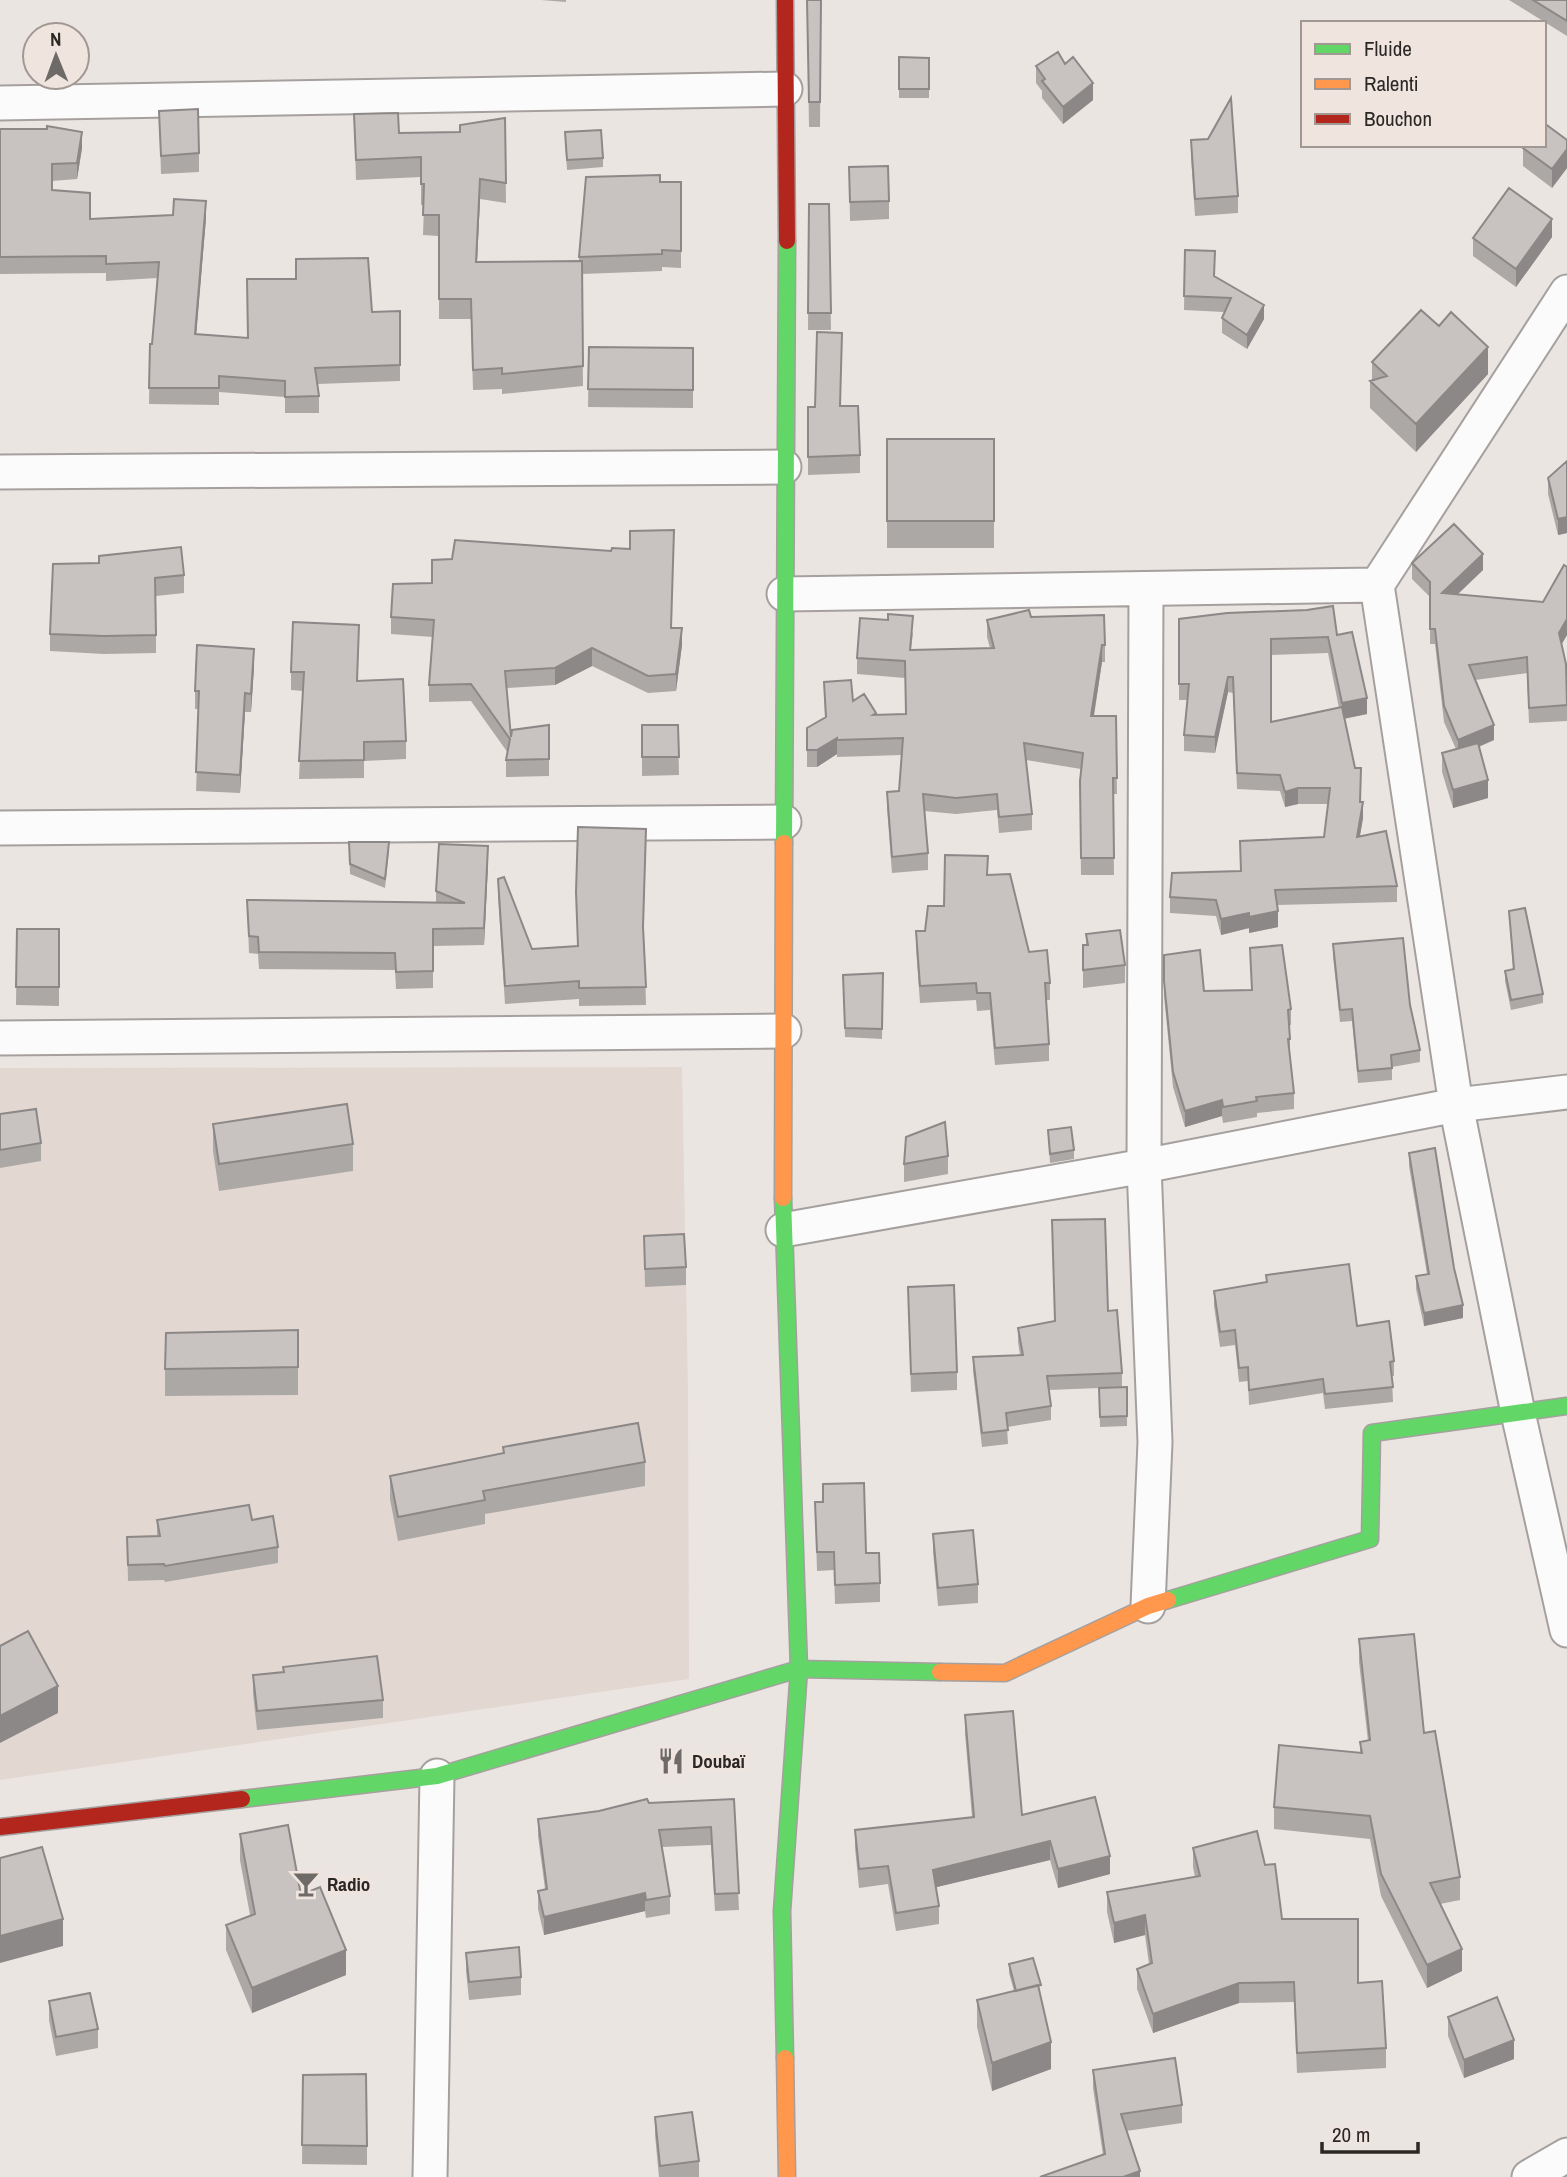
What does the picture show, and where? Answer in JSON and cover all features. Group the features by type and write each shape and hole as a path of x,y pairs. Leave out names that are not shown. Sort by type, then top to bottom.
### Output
{"street":[{"path":"785,0 787,140 783,1230 799,1669 782,1911 787,2177"},
{"path":"0,103 785,89"},
{"path":"1567,292 1377,585 1456,1105 1518,1413 1567,1630"},
{"path":"0,472 784,467"},
{"path":"784,594 1377,585"},
{"path":"1146,589 1144,1166 1156,1442 1148,1606"},
{"path":"0,828 784,822"},
{"path":"0,1038 784,1031"},
{"path":"783,1230 1144,1166 1456,1105 1567,1092"},
{"path":"0,1827 437,1776 799,1669 1005,1673 1148,1606 1370,1539 1372,1433 1567,1406"},
{"path":"430,2177 437,1776"},
{"path":"1529,2177 1567,2155"}],"shaded area":[{"path":"682,1067 688,1390 689,1679 0,1780 0,1068"}],"building":[{"path":"807,0 821,0 820,102 809,102"},
{"path":"1533,0 1567,0 1567,21"},
{"path":"1058,52 1065,64 1073,57 1093,83 1063,107 1042,81 1045,79 1036,66"},
{"path":"899,57 929,58 929,89 899,89"},
{"path":"1231,98 1238,196 1195,199 1191,140 1208,139"},
{"path":"198,109 199,153 161,156 159,111"},
{"path":"398,113 399,133 460,132 460,125 505,118 506,183 480,179 476,262 582,261 583,366 502,374 502,368 473,370 471,299 439,299 439,215 423,215 421,157 356,160 354,114"},
{"path":"1546,124 1567,140 1567,149 1552,169 1523,148 1546,147"},
{"path":"47,126 82,132 77,163 52,164 52,190 90,193 90,219 173,215 174,199 206,201 195,334 248,338 247,279 296,279 296,259 368,258 372,312 400,311 400,365 315,368 319,396 285,397 285,381 219,376 219,388 149,388 150,344 159,262 106,264 106,256 0,257 0,129 47,129"},
{"path":"601,130 603,158 567,160 565,132"},
{"path":"888,166 889,201 850,202 849,167"},
{"path":"660,175 660,182 681,182 681,251 662,250 662,254 579,257 586,177"},
{"path":"1509,188 1552,219 1516,269 1473,238"},
{"path":"809,204 829,204 831,313 808,313"},
{"path":"1185,250 1215,251 1214,276 1264,305 1247,335 1222,318 1231,298 1184,296"},
{"path":"1421,310 1439,326 1451,312 1488,347 1416,424 1370,381 1387,376 1372,362"},
{"path":"817,332 842,333 840,406 858,406 860,455 808,457 808,407 815,407"},
{"path":"589,347 693,348 693,390 588,389"},
{"path":"887,439 994,439 994,521 887,521"},
{"path":"1567,461 1567,517 1558,519 1548,478"},
{"path":"1454,524 1483,554 1442,593 1543,602 1564,565 1567,567 1567,619 1559,633 1566,664 1567,705 1529,708 1527,657 1469,665 1494,725 1458,740 1444,706 1435,629 1430,629 1430,582 1412,563"},
{"path":"674,530 671,628 682,628 676,674 648,676 592,648 555,668 505,671 511,737 512,730 549,725 549,759 506,760 510,739 471,684 429,685 434,620 391,617 393,584 432,583 432,560 452,559 455,540 611,551 612,548 630,549 630,531"},
{"path":"181,547 184,575 155,578 156,635 50,634 53,564 99,563 99,556"},
{"path":"1333,606 1337,635 1352,632 1367,698 1342,703 1328,637 1271,639 1271,722 1342,707 1355,768 1361,768 1360,802 1363,802 1357,837 1386,831 1397,886 1275,890 1278,911 1221,919 1216,900 1170,897 1172,873 1241,871 1240,841 1324,837 1330,788 1298,788 1285,792 1280,775 1237,773 1233,677 1228,677 1215,737 1184,735 1189,684 1179,684 1179,619"},
{"path":"1029,610 1031,617 1104,615 1105,645 1102,645 1091,716 1116,716 1117,778 1113,778 1114,858 1081,858 1080,781 1083,753 1024,743 1032,814 999,817 997,794 956,798 923,794 928,853 892,857 887,792 899,791 903,738 837,738 817,750 807,750 807,728 826,717 824,682 851,680 853,701 864,694 876,713 873,715 906,714 905,661 857,658 860,618 888,620 888,614 913,616 910,650 994,648 987,620"},
{"path":"293,622 359,625 357,681 403,679 406,741 364,742 364,760 299,761 304,672 291,672"},
{"path":"197,645 254,649 251,694 245,693 240,775 196,772 199,691 195,691"},
{"path":"642,725 678,725 679,757 642,757"},
{"path":"1478,743 1488,780 1453,790 1442,753"},
{"path":"578,827 646,829 643,927 646,987 579,988 579,981 505,986 498,879 504,877 532,949 578,946"},
{"path":"349,842 389,842 385,879 350,864"},
{"path":"439,844 488,846 484,928 433,929 433,971 396,972 395,953 259,952 258,937 249,936 247,900 465,903 436,891"},
{"path":"945,855 988,856 987,875 1010,874 1029,952 1047,950 1050,983 1045,983 1049,1044 995,1048 990,993 977,993 976,983 920,986 916,931 925,931 928,906 944,906"},
{"path":"1525,908 1543,994 1511,1000 1505,971 1514,969 1509,911"},
{"path":"17,929 59,929 59,987 16,987"},
{"path":"1120,930 1125,965 1083,970 1083,945 1088,945 1086,934"},
{"path":"1403,938 1410,1005 1420,1050 1391,1055 1392,1068 1358,1071 1352,1009 1340,1010 1333,944"},
{"path":"1282,945 1291,1009 1288,1010 1288,1039 1294,1093 1256,1097 1257,1101 1223,1107 1222,1100 1185,1111 1173,1072 1164,955 1200,950 1204,991 1252,990 1250,948"},
{"path":"883,973 882,1029 845,1028 843,975"},
{"path":"347,1104 353,1144 219,1164 213,1124"},
{"path":"36,1109 41,1143 0,1150 0,1114"},
{"path":"945,1122 948,1156 904,1164 906,1137"},
{"path":"1071,1127 1074,1150 1050,1154 1048,1130"},
{"path":"1435,1148 1454,1268 1463,1305 1424,1313 1416,1276 1429,1274 1409,1153"},
{"path":"1105,1219 1108,1311 1117,1310 1122,1373 1047,1376 1051,1406 1006,1413 1008,1430 982,1433 973,1357 1023,1355 1018,1328 1055,1321 1052,1220"},
{"path":"684,1234 686,1267 645,1269 644,1236"},
{"path":"1349,1264 1357,1326 1389,1321 1394,1361 1390,1362 1393,1387 1325,1394 1323,1379 1249,1390 1248,1367 1239,1368 1235,1330 1220,1332 1214,1291 1267,1282 1266,1275"},
{"path":"954,1285 957,1372 911,1374 908,1287"},
{"path":"298,1330 298,1367 165,1369 166,1333"},
{"path":"1127,1387 1127,1416 1100,1417 1099,1388"},
{"path":"638,1423 645,1462 483,1491 485,1500 398,1517 390,1476 504,1453 503,1447"},
{"path":"864,1483 866,1553 879,1553 880,1583 835,1585 834,1552 817,1552 815,1502 823,1502 823,1484"},
{"path":"249,1505 252,1520 273,1516 278,1547 165,1566 128,1565 127,1537 160,1536 157,1520"},
{"path":"973,1530 978,1584 938,1588 933,1534"},
{"path":"28,1631 58,1686 0,1716 0,1646"},
{"path":"1414,1634 1424,1733 1435,1731 1460,1877 1430,1883 1462,1949 1427,1965 1381,1874 1370,1816 1274,1807 1279,1745 1362,1753 1360,1742 1370,1740 1359,1639"},
{"path":"377,1656 383,1700 257,1711 253,1675 284,1672 283,1667"},
{"path":"1013,1711 1022,1815 1095,1797 1110,1856 1058,1869 1050,1841 933,1870 939,1906 896,1913 888,1866 859,1869 855,1830 974,1817 965,1715"},
{"path":"647,1799 649,1803 734,1799 739,1893 715,1894 711,1827 659,1830 670,1896 646,1900 645,1893 544,1917 538,1891 547,1889 538,1819 599,1811"},
{"path":"288,1825 301,1895 320,1887 346,1950 252,1988 226,1925 255,1914 240,1834"},
{"path":"1257,1831 1265,1865 1275,1864 1282,1919 1358,1919 1358,1983 1382,1981 1386,2048 1297,2053 1294,1982 1239,1983 1153,2014 1137,1969 1152,1963 1145,1915 1114,1923 1107,1892 1200,1876 1193,1848"},
{"path":"42,1847 63,1919 0,1936 0,1858"},
{"path":"519,1947 521,1977 469,1982 466,1953"},
{"path":"1033,1958 1041,1985 1016,1991 1009,1964"},
{"path":"1038,1985 1051,2042 992,2063 977,2000"},
{"path":"90,1993 98,2029 56,2037 49,2001"},
{"path":"1497,1997 1514,2040 1464,2060 1448,2017"},
{"path":"1175,2058 1182,2105 1121,2114 1140,2171 1123,2177 1040,2177 1105,2154 1093,2070"},
{"path":"366,2074 367,2146 302,2145 303,2075"},
{"path":"692,2112 699,2161 660,2166 655,2117"}],"traffic: fast":[{"path":"784,843 787,241"},
{"path":"783,1198 799,1669 782,1911 785,2058"},
{"path":"1168,1600 1370,1539 1372,1433 1567,1406"},
{"path":"242,1799 437,1776 799,1669 940,1672"}],"traffic: slow":[{"path":"783,1198 784,843"},
{"path":"940,1672 1005,1673 1148,1606 1168,1600"},
{"path":"785,2058 787,2177"}],"traffic: jam":[{"path":"785,0 787,241"},
{"path":"0,1827 242,1799"}],"place":[{"name":"Doubaï","path":"671,1761"},
{"name":"Radio","path":"306,1884"}]}
